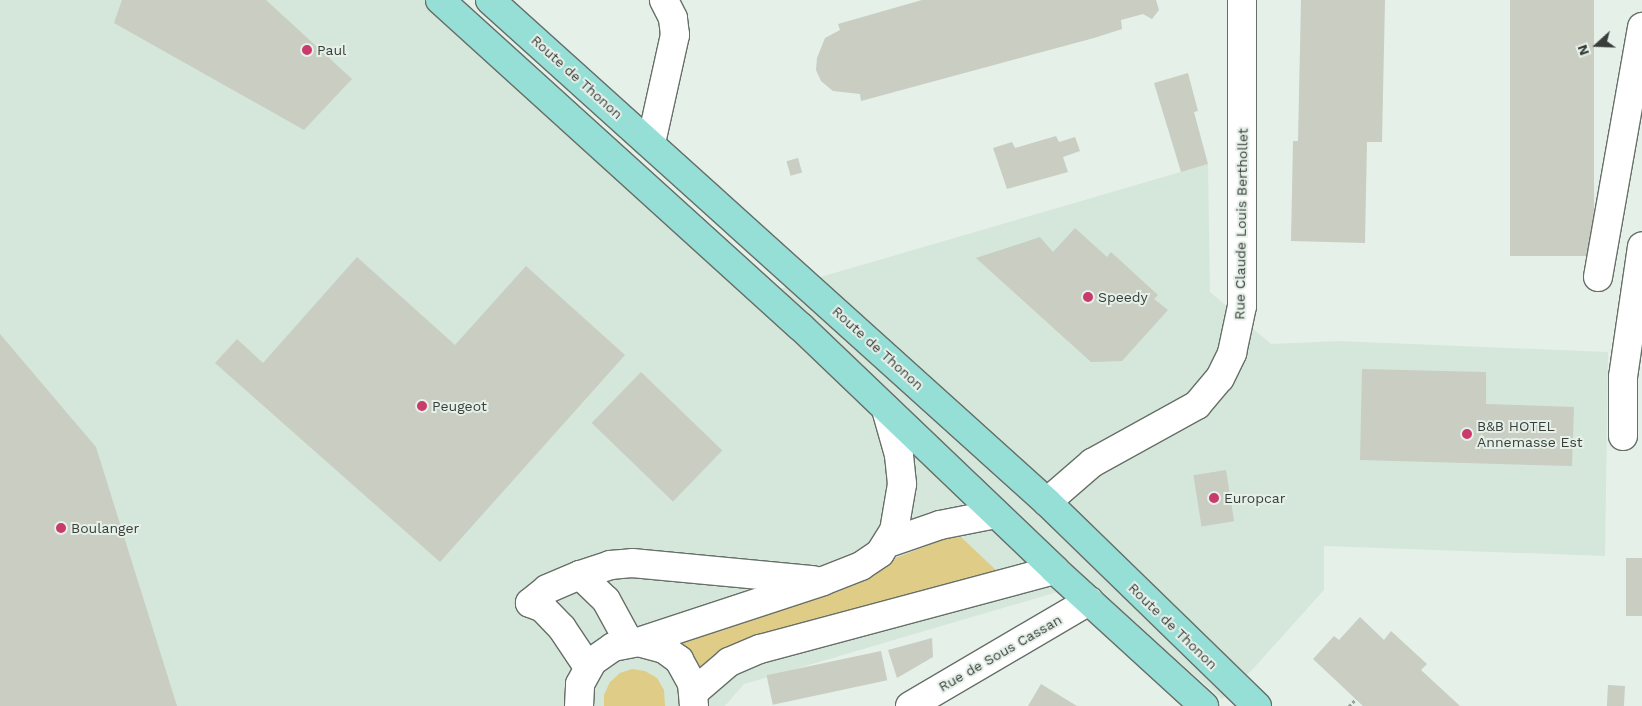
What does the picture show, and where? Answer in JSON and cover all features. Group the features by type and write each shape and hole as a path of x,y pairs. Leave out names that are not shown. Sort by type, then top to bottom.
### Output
{"main road":[{"path":"440,0 801,327 996,514 1204,706"},
{"name":"Route de Thonon","path":"490,0 651,143 1046,502 1257,706"},
{"path":"996,514 1046,502"}],"street":[{"name":"Rue Claude Louis Berthollet","path":"1046,502 1092,463 1197,405 1220,378 1232,353 1242,306 1242,0"},
{"path":"651,143 674,35 667,1"},
{"path":"1598,276 1642,27"},
{"path":"1623,436 1623,377 1642,246"},
{"path":"886,409 899,455 902,484 900,510 891,542"},
{"path":"579,706 580,684 588,667 606,650 824,581 871,561 891,542 940,525 996,514"},
{"path":"588,667 562,628 543,608 530,603 547,589 580,575 610,565 632,563 824,581"},
{"path":"694,699 722,667 760,649 1056,570"},
{"path":"580,575 606,600 633,642 656,645 672,654 684,666 694,699"},
{"name":"Rue de Sous Cassan","path":"910,706 1089,601"}],"path":[{"path":"1350,706 1356,700"}],"shaded area":[{"path":"0,0 462,0 776,290 1208,164 1210,292 1271,344 1339,341 1608,352 1605,556 1324,546 1324,590 1252,670 1222,699 1088,583 744,684 725,706 0,706"},
{"path":"961,537 998,572 739,644 698,668 671,642 840,591 893,559 944,539"},
{"path":"632,669 645,671 657,678 664,690 665,706 604,706 604,695 610,682 620,673"}],"building":[{"path":"122,0 266,0 352,79 304,130 114,23"},
{"path":"922,0 1156,0 1159,10 1152,19 1143,14 1121,20 1122,29 1094,38 861,101 860,94 833,91 821,81 816,70 817,58 825,38 840,30 838,24"},
{"path":"1301,0 1385,0 1382,142 1367,142 1365,243 1291,241 1293,141 1298,141"},
{"path":"1510,0 1594,0 1594,256 1510,256"},
{"path":"1188,73 1198,111 1194,112 1208,164 1181,172 1154,83"},
{"path":"1056,136 1059,142 1075,137 1080,151 1063,157 1068,172 1007,189 993,148 1012,142 1015,148"},
{"path":"798,158 802,172 791,176 786,161"},
{"name":"Speedy","path":"1075,228 1107,257 1111,252 1158,295 1154,299 1168,310 1122,361 1091,362 976,258 1040,237 1053,252"},
{"name":"Peugeot","path":"357,257 455,345 526,266 625,355 440,562 215,363 237,339 263,363"},
{"name":"Boulanger","path":"0,334 96,447 177,706 0,706"},
{"name":"B&B HOTEL Annemasse Est","path":"1362,369 1486,372 1486,404 1574,407 1572,466 1360,460"},
{"path":"641,372 722,450 673,502 592,423"},
{"name":"Europcar","path":"1226,470 1234,521 1202,527 1193,475"},
{"path":"1626,558 1642,558 1642,616 1626,616"},
{"path":"1360,617 1384,640 1391,631 1427,664 1421,670 1460,706 1363,706 1313,659 1334,636 1339,640"},
{"path":"932,638 933,657 897,678 888,650"},
{"path":"881,651 887,680 773,705 767,675"},
{"path":"1041,684 1077,706 1028,706"},
{"path":"1608,685 1625,686 1624,706 1607,706"}],"place":[{"name":"Paul","path":"307,50"},
{"name":"Speedy","path":"1088,297"},
{"name":"Peugeot","path":"422,406"},
{"name":"B&B HOTEL Annemasse Est","path":"1467,434"},
{"name":"Europcar","path":"1214,498"},
{"name":"Boulanger","path":"61,528"}]}
